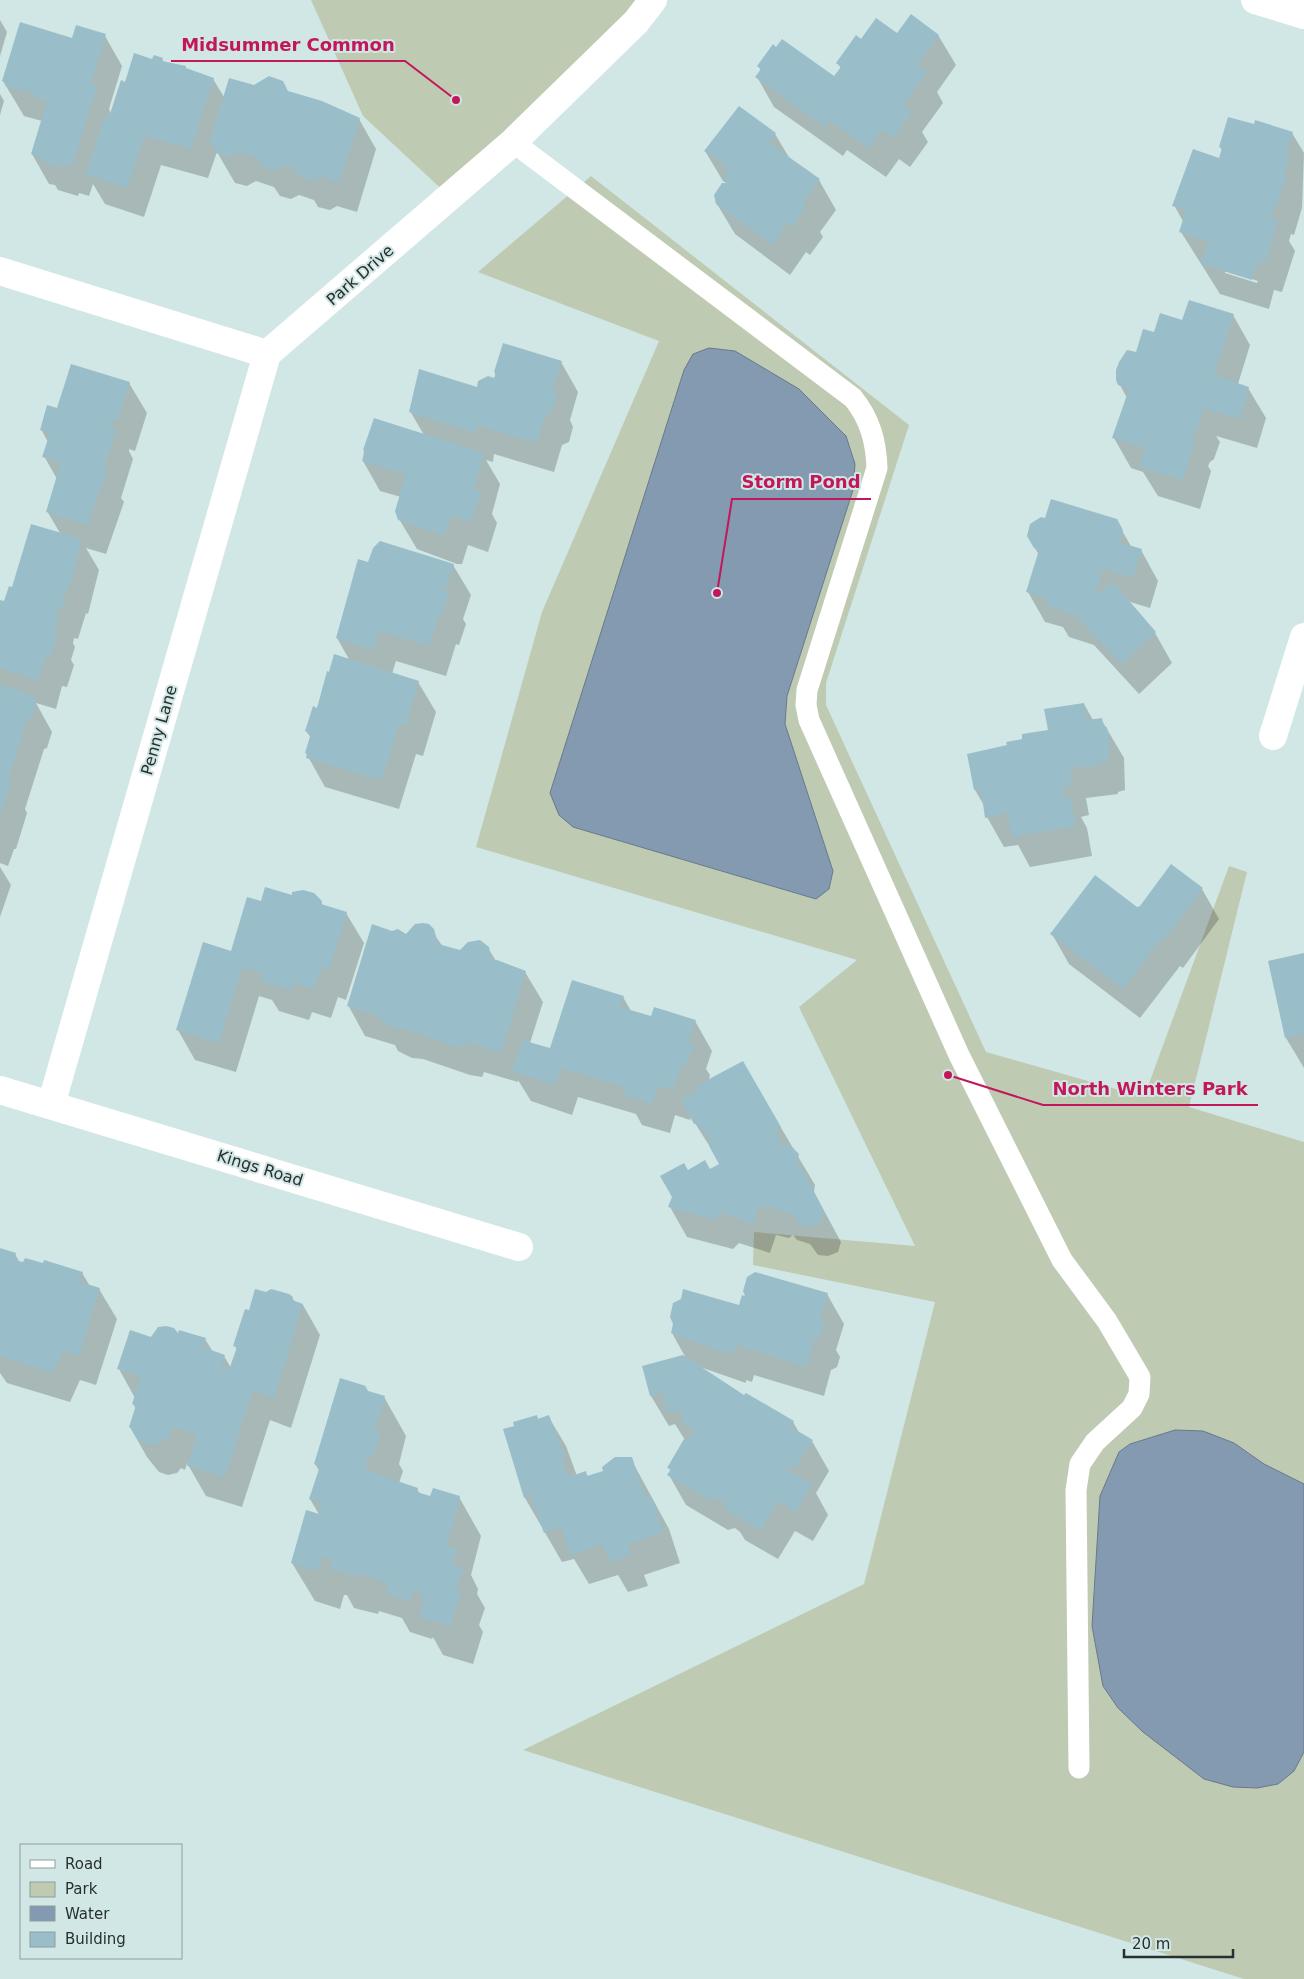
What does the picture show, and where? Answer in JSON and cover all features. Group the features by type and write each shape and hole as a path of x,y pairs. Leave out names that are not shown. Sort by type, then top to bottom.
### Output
{"street":[{"name":"Park Drive","path":"267,354 513,142 636,22 653,0"},
{"path":"1254,0 1304,15"},
{"path":"0,271 267,354"},
{"name":"Penny Lane","path":"51,1105 267,354"},
{"path":"1273,736 1304,637"},
{"name":"Kings Road","path":"0,1090 519,1247"}],"lane":[{"path":"513,142 854,398 865,413 872,432 877,450 877,468 807,690 806,705 810,720 959,1055 1040,1218 1062,1260 1107,1321 1140,1377 1139,1394 1132,1408 1095,1442 1080,1464 1076,1490 1079,1768"}],"green space":[{"path":"311,0 653,0 450,197 363,116"},
{"path":"591,176 909,425 826,683 826,705 986,1052 1144,1097 1229,866 1247,872 1189,1107 1304,1142 1304,1979 1244,1979 523,1750 864,1584 935,1302 753,1265 754,1232 915,1246 799,1007 857,960 476,847 542,612 659,341 478,272"}],"water":[{"path":"709,348 735,351 799,389 846,436 855,464 853,490 787,696 785,724 833,871 829,889 816,899 573,827 559,815 550,793 684,370 693,354"},
{"path":"1175,1430 1203,1431 1234,1443 1264,1464 1304,1484 1304,1752 1294,1771 1278,1784 1257,1788 1233,1787 1204,1779 1143,1732 1118,1708 1103,1686 1092,1626 1100,1496 1119,1452 1130,1444"}],"building":[{"path":"911,14 939,35 917,65 927,72 903,105 912,111 893,138 882,130 869,148 829,120 825,127 755,77 761,69 757,66 773,44 776,47 782,39 834,76 841,67 836,63 856,35 861,39 876,18 897,33"},
{"path":"20,22 72,38 76,25 106,34 91,84 97,86 72,167 62,164 61,167 39,160 40,157 31,154 47,101 30,96 32,91 28,90 27,92 5,86 6,83 2,81"},
{"path":"134,53 152,59 154,55 163,58 162,61 186,66 186,68 214,78 191,149 144,136 127,188 86,174 105,115 109,117 121,80 125,82"},
{"path":"269,76 283,81 288,91 322,101 360,118 340,182 319,177 312,181 300,177 295,170 282,165 273,170 261,166 256,157 238,152 229,157 216,153 210,141 229,78 254,85"},
{"path":"739,106 776,133 769,143 820,179 802,204 806,206 793,225 788,223 773,245 716,204 714,195 722,183 730,183 723,179 729,170 721,164 721,160 704,151"},
{"path":"1228,117 1254,124 1255,120 1293,132 1286,156 1289,157 1284,177 1286,177 1277,206 1274,205 1271,217 1278,220 1265,263 1257,261 1252,280 1201,264 1208,241 1179,232 1186,210 1172,206 1193,149 1219,158 1222,148 1219,147"},
{"path":"1189,300 1234,314 1220,359 1216,358 1218,362 1215,373 1211,374 1249,387 1240,419 1201,407 1203,411 1198,429 1193,432 1191,439 1195,440 1183,480 1139,467 1145,448 1112,438 1129,389 1118,385 1116,380 1116,370 1119,362 1127,350 1136,352 1143,329 1154,332 1160,313 1182,320"},
{"path":"503,343 562,361 553,389 557,396 552,412 545,415 537,443 477,425 476,433 409,412 419,369 477,387 478,381 488,376 494,378"},
{"path":"71,364 130,382 118,421 112,419 110,426 116,428 104,470 107,471 88,525 46,512 61,462 42,457 50,433 40,430 47,405 57,408"},
{"path":"374,418 484,453 474,490 481,492 471,522 451,515 445,534 439,534 398,520 395,511 406,474 362,461 365,451 363,450"},
{"path":"1051,499 1117,519 1123,530 1119,541 1115,541 1142,549 1133,578 1103,569 1097,589 1094,589 1099,594 1113,582 1156,632 1121,664 1075,615 1050,607 1045,597 1026,592 1039,550 1034,548 1027,536 1030,524 1041,517 1045,518"},
{"path":"31,524 82,539 71,584 69,583 61,610 57,608 55,615 59,616 53,633 57,634 50,658 45,656 39,680 0,668 0,600 4,601 9,586 12,587"},
{"path":"380,541 454,564 445,592 449,593 442,616 439,615 429,646 379,631 373,650 336,638 358,559 368,562 373,548"},
{"path":"334,654 419,681 406,726 399,724 382,780 306,758 307,753 305,753 311,733 305,731 313,706 317,708 327,671 329,672"},
{"path":"0,685 32,695 36,701 31,718 27,719 8,781 11,782 0,815"},
{"path":"1084,703 1087,720 1102,718 1104,728 1107,727 1110,750 1107,750 1109,760 1101,762 1102,765 1070,768 1073,786 1062,787 1064,797 1070,796 1076,826 1012,837 1008,813 985,818 981,789 974,790 967,754 1007,745 1006,742 1022,739 1022,734 1048,730 1044,709"},
{"path":"1171,864 1203,888 1165,939 1162,937 1123,989 1050,934 1095,875 1137,907 1140,906"},
{"path":"265,887 292,895 292,892 303,890 314,893 322,901 321,904 347,912 329,970 321,968 314,989 295,983 292,990 260,981 262,973 242,967 219,1043 176,1030 203,942 231,951 247,897 261,901"},
{"path":"372,924 392,931 398,929 406,934 415,924 429,924 434,929 438,944 460,950 468,942 480,940 489,947 491,960 497,960 526,971 501,1053 467,1042 465,1047 452,1045 405,1029 397,1029 380,1021 381,1017 347,1006"},
{"path":"1304,953 1304,1034 1285,1038 1268,961"},
{"path":"572,980 624,996 620,1007 651,1016 654,1007 696,1020 688,1043 694,1044 687,1066 681,1064 673,1090 658,1086 652,1104 624,1095 626,1087 561,1068 555,1085 512,1071 522,1040 550,1048"},
{"path":"743,1061 781,1127 775,1131 782,1145 790,1145 799,1154 796,1165 801,1167 824,1211 821,1222 810,1227 800,1225 792,1214 778,1210 775,1206 771,1208 759,1205 753,1224 721,1213 715,1220 668,1207 672,1197 660,1176 684,1163 688,1170 705,1160 710,1169 719,1164 709,1146 713,1145 707,1134 698,1123 694,1124 681,1100 697,1091 695,1088"},
{"path":"0,1248 16,1253 14,1260 23,1262 25,1258 43,1263 44,1260 83,1272 80,1282 100,1288 79,1356 63,1351 53,1373 0,1356"},
{"path":"755,1272 828,1293 820,1319 824,1325 820,1337 814,1340 806,1367 737,1345 735,1352 729,1351 728,1354 671,1333 673,1324 670,1317 673,1303 681,1299 683,1289 739,1305 742,1295 745,1296 743,1291 747,1277"},
{"path":"255,1289 266,1292 271,1289 289,1294 293,1297 292,1300 303,1304 274,1398 253,1391 225,1477 187,1466 197,1434 172,1427 168,1440 164,1439 159,1443 150,1445 141,1442 129,1427 136,1405 132,1404 141,1377 117,1369 130,1330 151,1337 158,1327 166,1326 174,1328 178,1333 179,1330 206,1338 203,1347 225,1355 221,1367 229,1370 237,1347 233,1346 245,1309 249,1310"},
{"path":"683,1355 744,1395 746,1393 794,1421 791,1427 813,1440 795,1469 790,1466 787,1470 812,1484 796,1512 778,1501 761,1530 726,1510 725,1503 717,1499 710,1500 667,1475 671,1469 667,1468 684,1439 687,1441 695,1431 684,1425 680,1410 667,1412 663,1393 650,1396 642,1366"},
{"path":"340,1378 366,1386 365,1390 385,1396 377,1426 375,1425 374,1429 381,1431 373,1456 370,1455 365,1470 418,1488 417,1492 430,1496 433,1488 460,1496 447,1546 457,1549 452,1564 463,1568 456,1590 461,1592 451,1626 419,1617 424,1601 421,1600 423,1593 413,1591 410,1601 386,1594 389,1583 356,1573 356,1576 330,1569 333,1560 322,1556 318,1571 291,1563 306,1510 319,1514 322,1503 309,1499 320,1466 314,1464"},
{"path":"537,1415 538,1419 549,1415 565,1458 562,1459 568,1477 586,1471 587,1476 603,1471 602,1467 615,1457 632,1457 646,1499 652,1497 663,1532 628,1544 631,1556 610,1562 603,1544 570,1555 561,1527 544,1533 531,1495 524,1498 503,1429 514,1426 513,1422"}],"place":[{"name":"Midsummer Common","path":"456,100"},
{"name":"Storm Pond","path":"717,593"},
{"name":"North Winters Park","path":"948,1075"}]}
